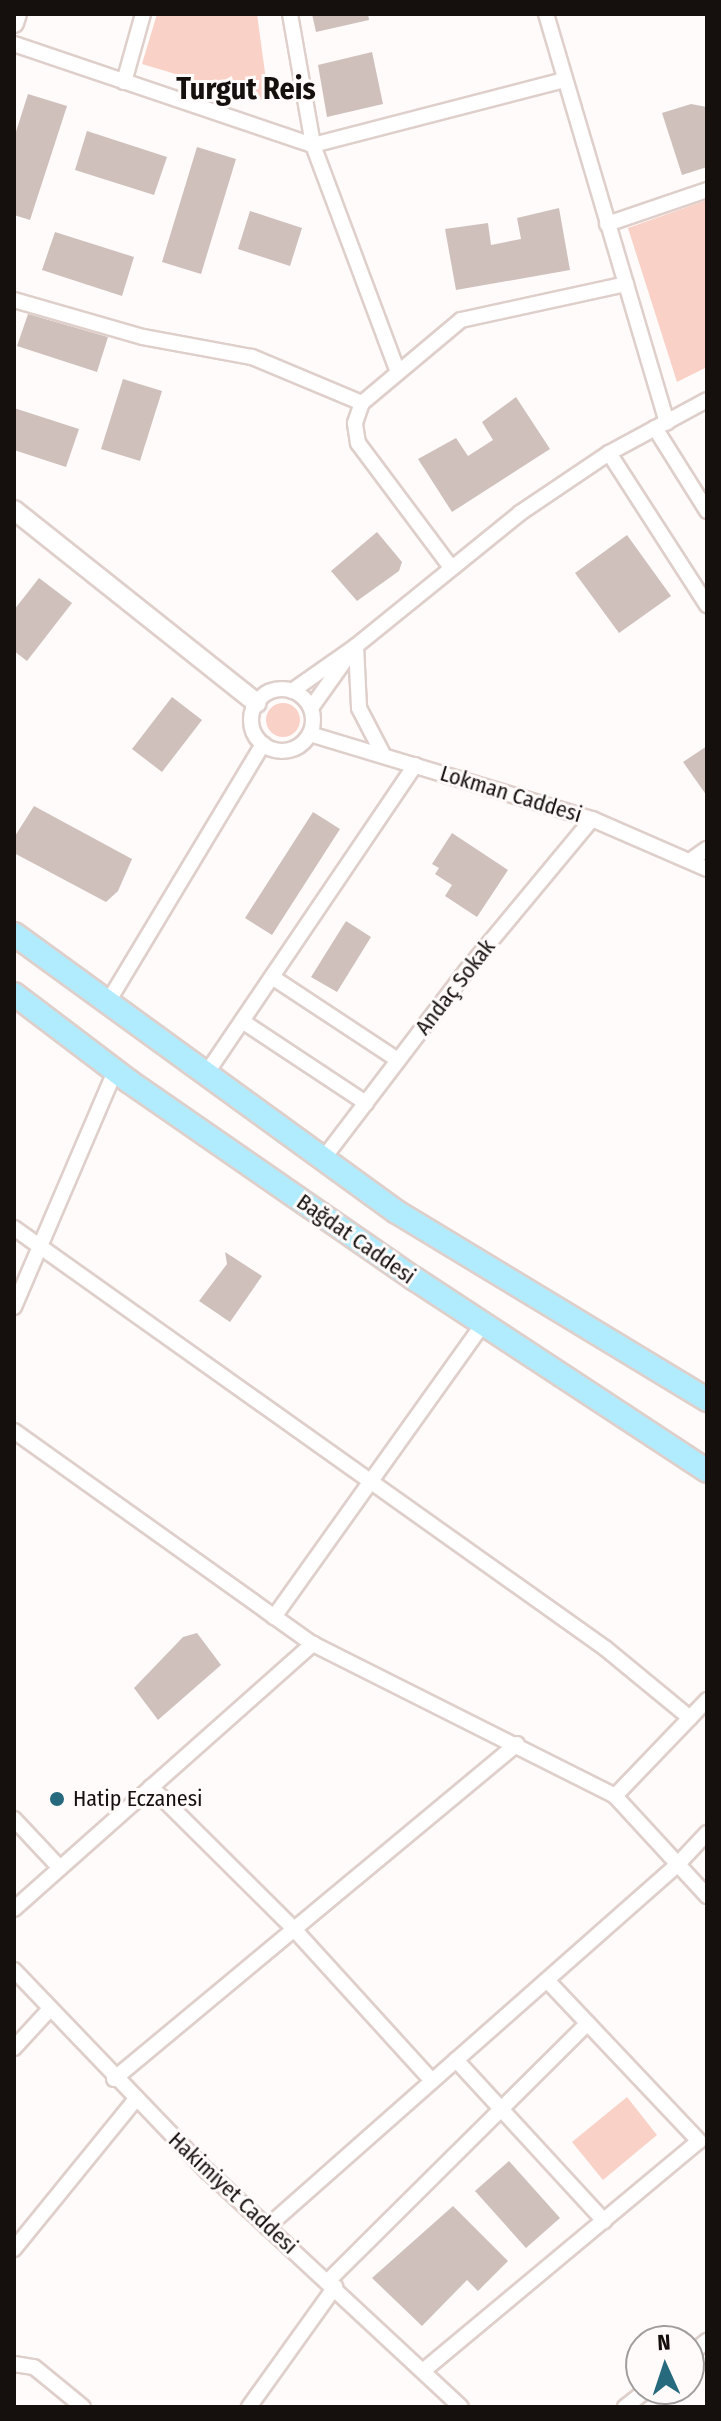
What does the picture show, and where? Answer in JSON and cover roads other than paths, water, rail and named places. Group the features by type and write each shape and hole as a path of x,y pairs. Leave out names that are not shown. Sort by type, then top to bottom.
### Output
{"main road":[{"name":"Bağdat Caddesi","path":"14,934 323,1159 488,1270 707,1400"},
{"name":"Bağdat Caddesi","path":"14,994 115,1071 482,1325 707,1471"}],"street":[{"path":"14,23 17,14"},
{"path":"124,82 143,14"},
{"path":"290,14 313,145 398,372"},
{"path":"546,14 626,284 661,425 707,511"},
{"path":"14,44 313,145 565,80"},
{"path":"607,224 707,190"},
{"path":"450,566 358,443 355,423 362,403 461,320 626,284"},
{"path":"14,300 143,337 252,357 362,403"},
{"path":"356,646 311,708 310,734 291,750 263,744 252,724 257,703 274,691 292,691 356,646 450,566 609,453 707,400"},
{"path":"609,453 707,605"},
{"path":"14,510 257,703"},
{"path":"356,646 359,708 384,756"},
{"path":"292,691 311,708"},
{"name":"Lokman Caddesi","path":"310,734 592,819 707,869"},
{"path":"108,1002 263,744"},
{"path":"206,1074 415,765"},
{"name":"Andaç Sokak","path":"323,1159 398,1060 592,819"},
{"path":"691,860 707,849"},
{"path":"272,977 398,1060"},
{"path":"242,1021 366,1103"},
{"path":"14,1307 115,1071"},
{"path":"14,1228 605,1648 690,1718"},
{"path":"274,1617 482,1325"},
{"path":"14,1431 313,1644 615,1796 707,1896"},
{"path":"14,1909 313,1644"},
{"path":"615,1796 707,1700"},
{"path":"114,2079 292,1927 517,1744"},
{"path":"151,1787 292,1927 432,2081"},
{"path":"14,1819 60,1868"},
{"path":"267,2227 677,1865 707,1833"},
{"name":"Hakimiyet Caddesi","path":"14,1970 135,2100 461,2407"},
{"path":"423,2371 703,2138 547,1980"},
{"path":"14,2048 49,2010"},
{"path":"249,2407 331,2284 588,2023"},
{"path":"456,2060 604,2221"},
{"path":"14,2249 135,2100"},
{"path":"14,2364 34,2367 83,2407"}],"place":[{"name":"Hatip Eczanesi","path":"57,1799"}],"district":[{"name":"Turgut Reis","path":"246,89"}]}
